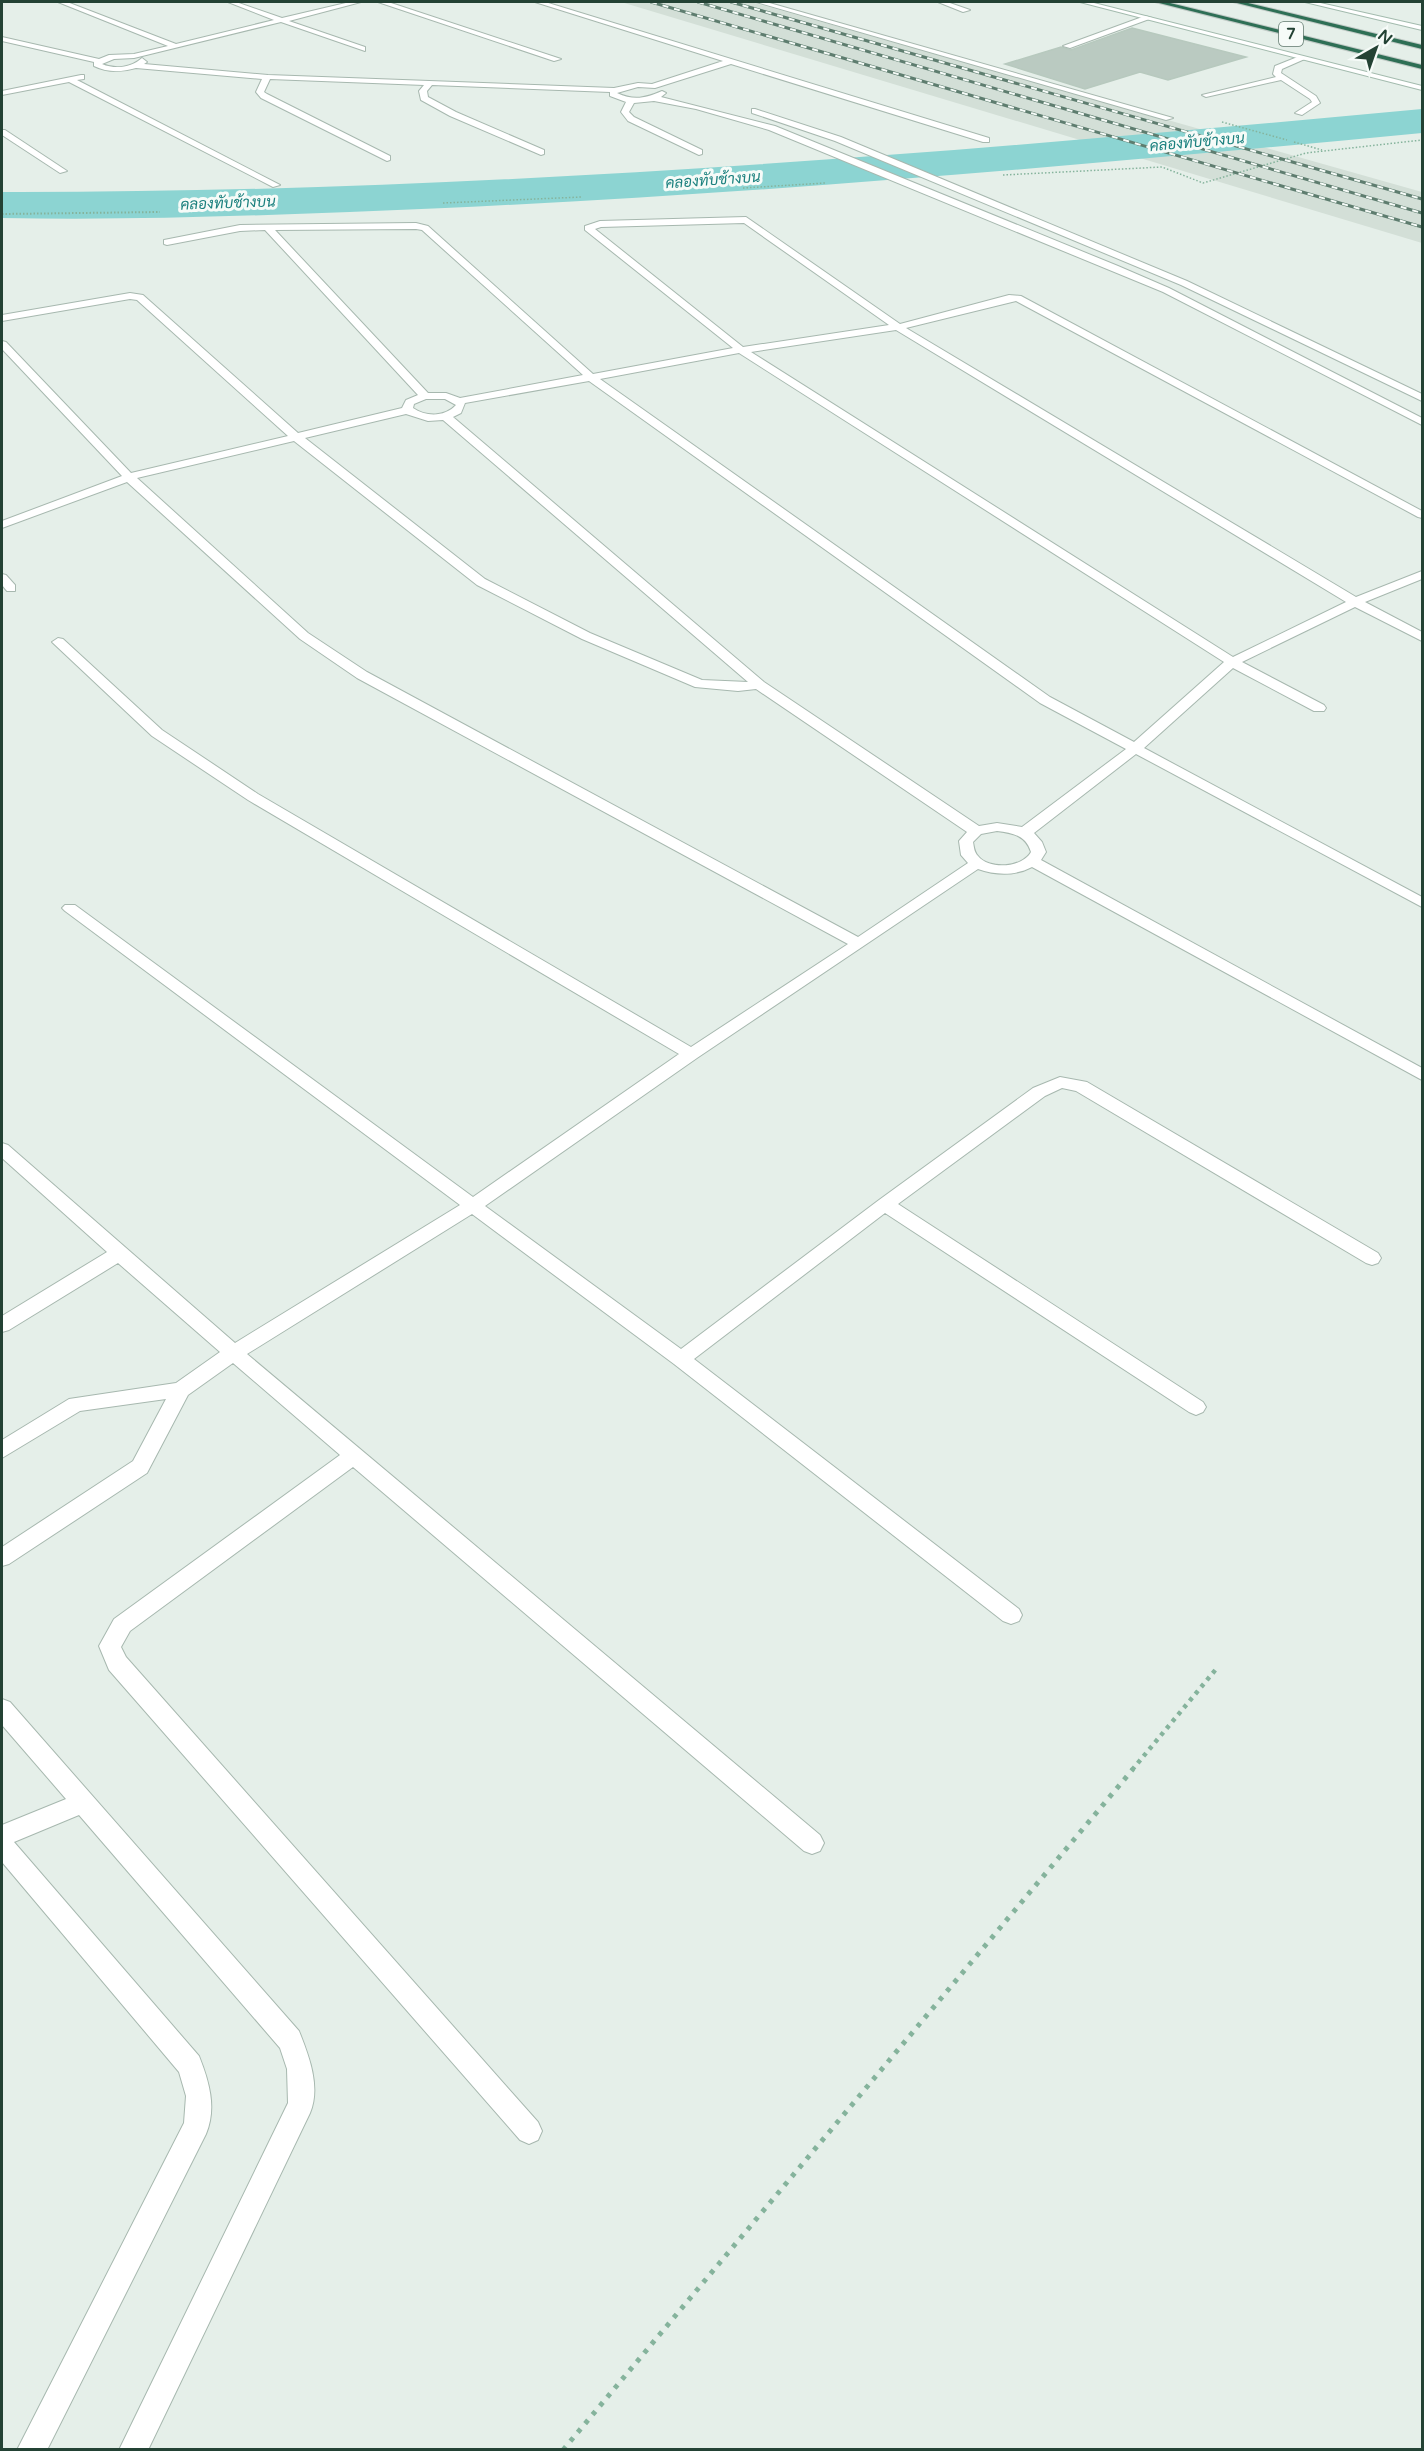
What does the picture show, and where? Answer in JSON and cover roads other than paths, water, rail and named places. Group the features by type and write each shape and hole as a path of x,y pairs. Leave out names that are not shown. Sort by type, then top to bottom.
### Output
{"highway":[{"name":"7","path":"1159,2 1422,67"},
{"name":"7","path":"1237,2 1422,46"}],"street":[{"path":"62,2 173,45"},
{"path":"231,2 362,49"},
{"path":"2,39 99,61 121,56 134,56 357,2"},
{"path":"382,2 557,59"},
{"path":"539,2 986,140"},
{"path":"760,2 1169,118"},
{"path":"942,2 966,10"},
{"path":"1083,2 1422,88"},
{"path":"1309,2 1422,28"},
{"path":"1067,46 1148,18"},
{"path":"134,56 142,59 143,62 137,66"},
{"path":"1299,112 1316,103 1313,98 1277,74 1278,68 1303,58"},
{"path":"99,61 97,64 112,69"},
{"path":"2,93 71,80 112,69 137,66 268,77 428,85 614,90 638,85 652,86 732,61"},
{"path":"268,77 262,84 260,92 264,96 387,158"},
{"path":"1206,95 1280,78"},
{"path":"71,80 276,185"},
{"path":"428,85 423,91 424,98 453,114 541,152"},
{"path":"652,86 663,92 705,99"},
{"path":"614,90 613,94 619,98 632,100 653,98 736,117 838,154 960,207 1166,290 1422,422"},
{"path":"653,98 663,92"},
{"path":"632,100 625,112 631,119 699,152"},
{"path":"744,107 783,118 838,139 1184,283 1422,398"},
{"path":"2,132 63,171"},
{"path":"816,145 838,139"},
{"path":"1318,708 1232,662 741,350 588,228 600,224 746,220 898,327 1355,602 1422,637"},
{"path":"167,242 240,228 416,226 425,228 591,377 1045,700 1422,903"},
{"path":"268,228 425,396"},
{"path":"1115,268 1139,264"},
{"path":"2,318 130,296 140,297 295,436 481,582 586,636 693,681 716,686 759,685"},
{"path":"408,410 407,406 410,402 425,396 446,396 459,401 741,350 898,327 1009,298 1025,300 1422,515"},
{"path":"2,344 129,477 304,636 362,675 859,944"},
{"path":"2,525 129,477 408,410 427,417 445,416 459,410 461,405 459,401"},
{"path":"445,416 759,685 976,831"},
{"path":"1024,833 1134,749 1232,662 1355,602 1422,575"},
{"path":"2,578 10,588"},
{"path":"58,642 157,733 253,797 692,1053"},
{"path":"997,827 1024,833 1039,847 1039,855 1034,862 1012,869 999,869 977,863 969,856 965,848 966,841 976,831 997,827"},
{"path":"1034,862 1422,1075"},
{"path":"2,1558 140,1467 182,1390 233,1353 475,1204 692,1053 859,944 977,863"},
{"path":"70,908 475,1204 681,1359 1011,1615"},
{"path":"681,1359 885,1204 1039,1092 1060,1082 1081,1086 1372,1258"},
{"path":"2,1149 118,1254 233,1353 812,1844"},
{"path":"885,1204 1196,1407"},
{"path":"2,1325 118,1254"},
{"path":"2,1450 76,1404 182,1390"},
{"path":"355,1455 122,1625 110,1646 117,1663 529,2131"},
{"path":"2,1709 290,2040 300,2069 300,2104 133,2450"},
{"path":"2,1836 84,1802"},
{"path":"2,1845 190,2065 200,2096 197,2125 31,2450"}],"waterway":[{"name":"คลองทับช้างบน","path":"2,205 171,205 656,184 963,162 1422,121"}],"railway":[{"path":"651,2 1422,227"},
{"path":"698,2 1422,213"},
{"path":"731,2 1422,199"}]}
